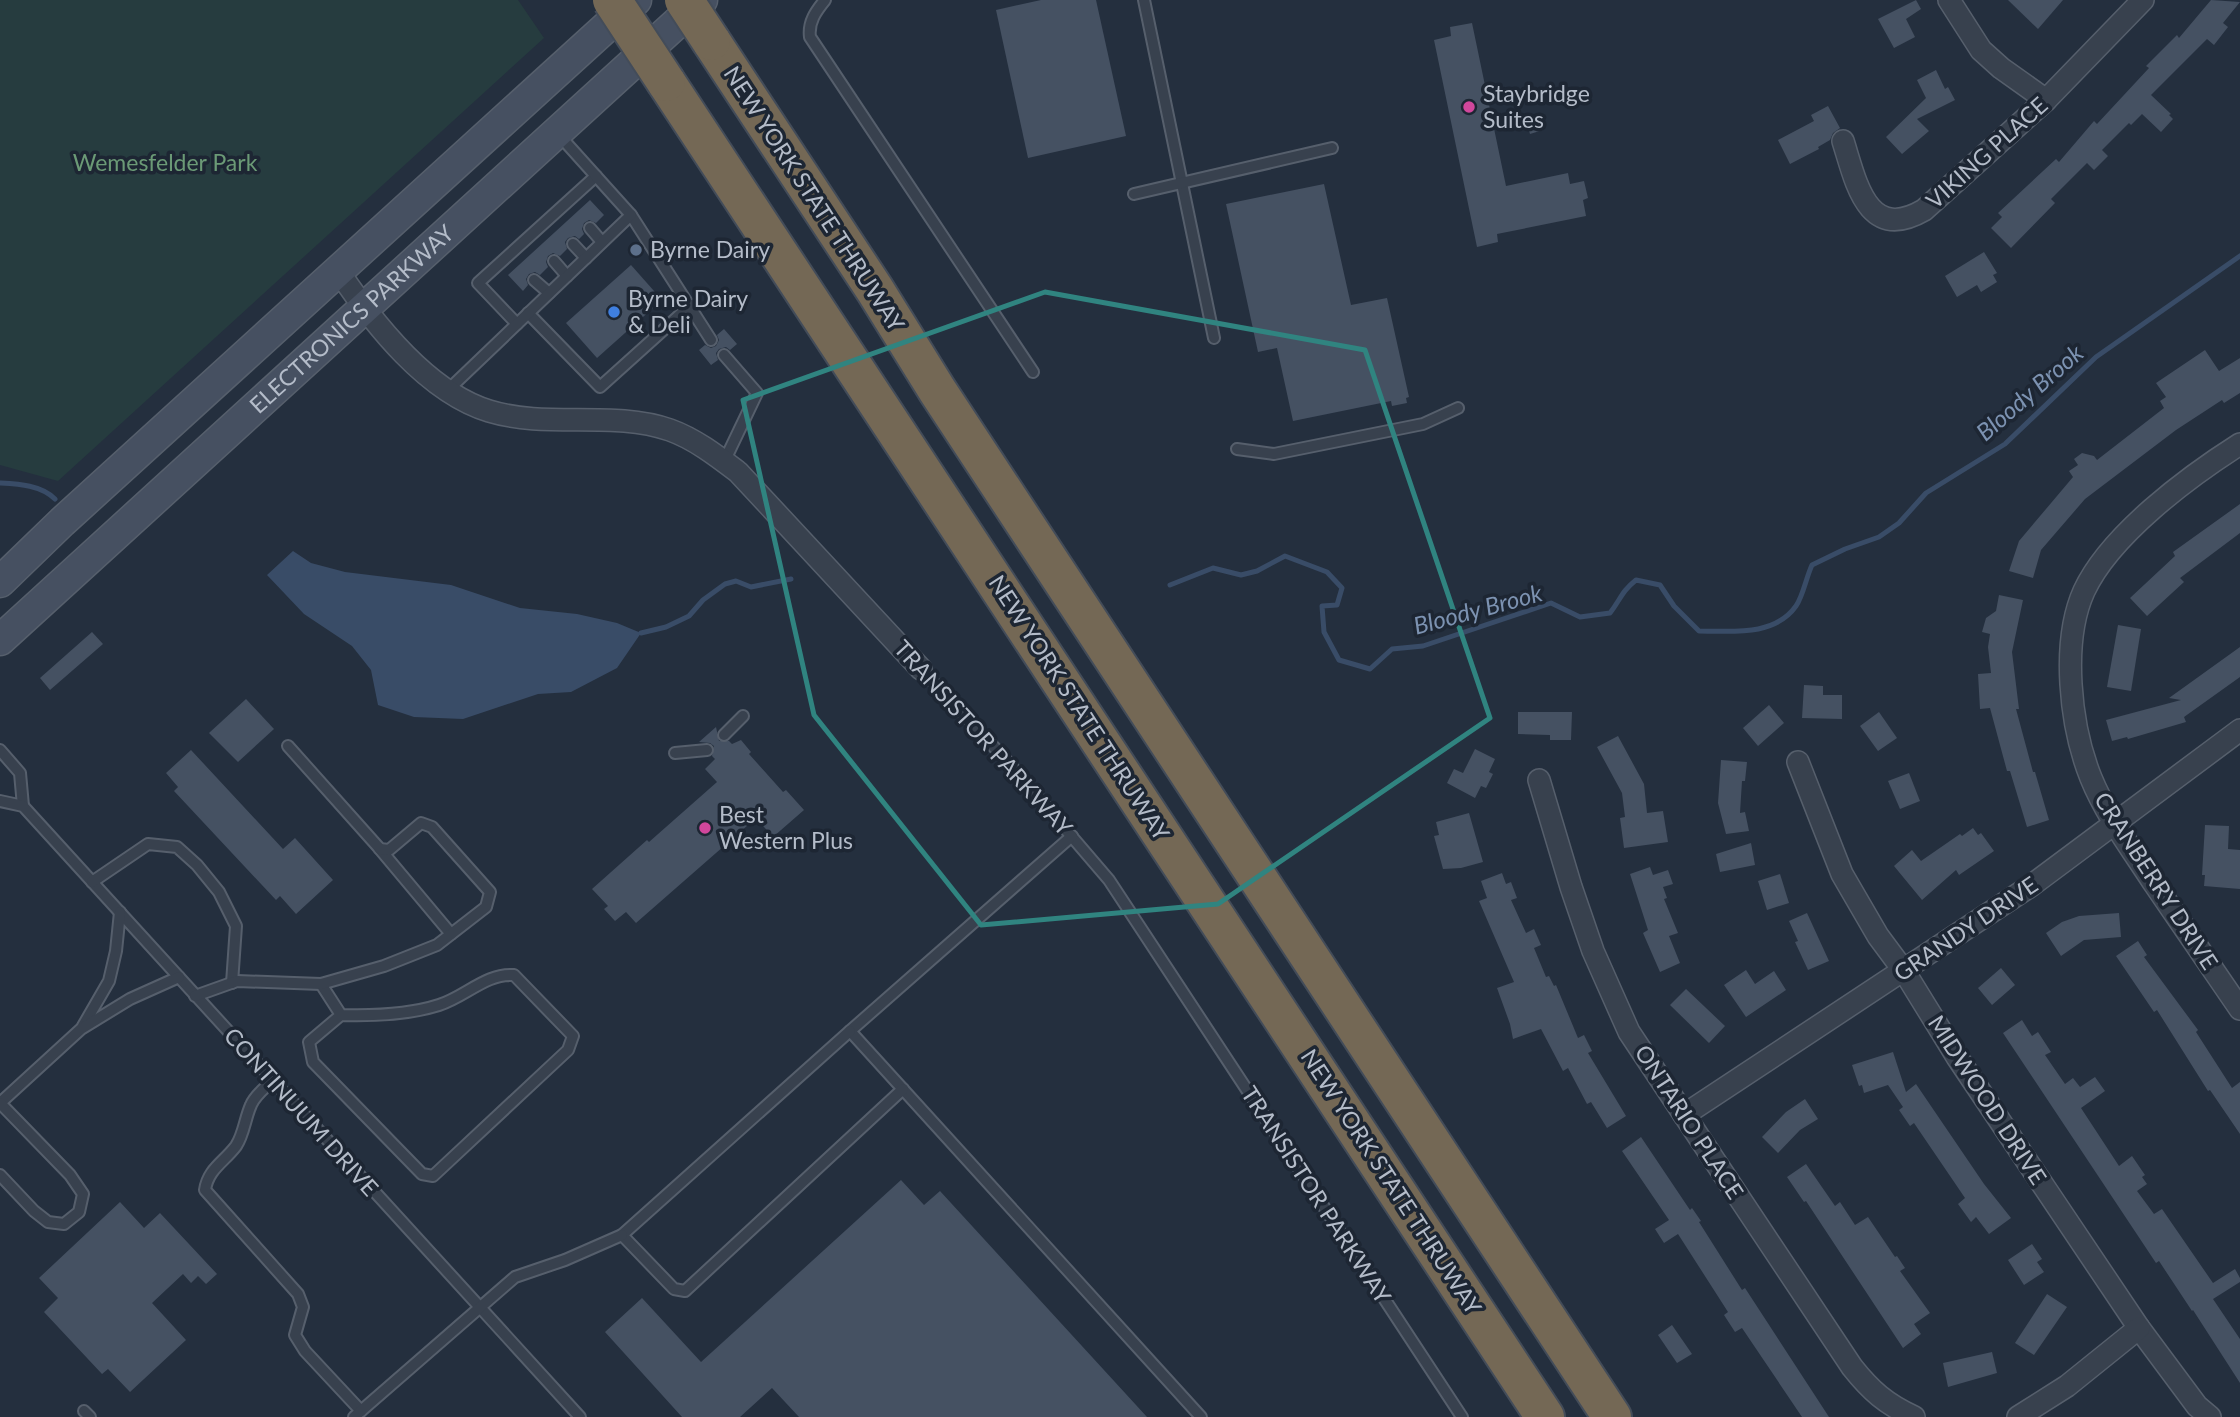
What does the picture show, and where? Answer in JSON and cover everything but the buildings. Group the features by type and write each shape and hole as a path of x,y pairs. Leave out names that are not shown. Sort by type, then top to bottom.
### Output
{"highway":[{"name":"NEW YORK STATE THRUWAY","path":"612,0 1545,1417"},
{"name":"NEW YORK STATE THRUWAY","path":"684,0 875,290 944,402 1612,1417"}],"main road":[{"name":"ELECTRONICS PARKWAY","path":"0,582 62,522 636,0"},
{"name":"ELECTRONICS PARKWAY","path":"0,640 702,0"},
{"path":"0,604 22,580 62,522"}],"street":[{"path":"1950,0 1982,50 2001,68 2046,100"},
{"name":"VIKING PLACE","path":"1843,141 1861,197 1870,210 1890,220 1907,220 1924,210 2046,100 2143,0"},
{"name":"TRANSISTOR PARKWAY","path":"339,272 386,337 436,382 471,404 490,412 538,421 621,421 669,430 707,449 738,472 921,670"},
{"name":"CRANBERRY DRIVE","path":"2240,443 2150,510 2103,561 2084,591 2071,628 2069,665 2076,720 2090,777 2115,825 2240,1009"},
{"name":"GRANDY DRIVE","path":"1684,1115 2032,885 2240,730"},
{"name":"MIDWOOD DRIVE","path":"1798,762 1843,874 1878,936 1904,971 1957,1057 2139,1328 2197,1406 2210,1417"},
{"name":"ONTARIO PLACE","path":"1539,780 1571,887 1594,951 1629,1032 1852,1367 1868,1387 1889,1405 1914,1417"},
{"path":"2018,1417 2067,1386 2139,1328"}],"lane":[{"path":"825,0 816,10 810,37 1033,372"},
{"path":"1144,0 1214,338"},
{"path":"556,132 631,215 711,340"},
{"path":"1133,194 1332,148"},
{"path":"517,324 478,284 596,176"},
{"path":"567,202 576,212"},
{"path":"448,390 631,215"},
{"path":"550,218 559,228"},
{"path":"590,228 602,242"},
{"path":"531,235 540,246"},
{"path":"573,244 586,258"},
{"path":"511,254 520,264"},
{"path":"554,261 567,276"},
{"path":"534,280 549,293"},
{"path":"528,313 600,387 691,305"},
{"path":"724,355 757,393 724,462"},
{"path":"1237,449 1274,454 1423,424 1458,408"},
{"name":"TRANSISTOR PARKWAY","path":"921,670 1007,761 1109,880 1462,1417"},
{"path":"724,735 743,716"},
{"path":"288,747 378,847 451,934"},
{"path":"0,750 20,774 23,806 0,801"},
{"path":"675,752 707,750"},
{"name":"CONTINUUM DRIVE","path":"23,806 580,1417"},
{"path":"195,996 232,983 321,984 384,966 437,945 486,907 490,892 432,827 421,823 389,850 378,847"},
{"path":"273,1080 251,1104 236,1145 212,1170 206,1179 205,1190 298,1294 303,1307 295,1335 357,1414 515,1277 565,1260 622,1235 1072,836"},
{"path":"92,882 148,844 177,847 197,865 219,892 236,926 232,983"},
{"path":"81,1029 109,981 116,951 120,912"},
{"path":"500,974 514,975 573,1036 568,1050 433,1176 422,1174 313,1062 309,1042 341,1015 377,1017 440,1005 500,974"},
{"path":"0,1175 48,1223 64,1224 79,1212 83,1194 70,1175 0,1103 81,1029 130,999 178,977"},
{"path":"321,984 341,1015"},
{"path":"850,1031 1201,1417"},
{"path":"622,1235 674,1289 685,1291 903,1089"}],"highlighted area":[{"path":"1045,292 1365,350 1490,718 1218,904 981,925 814,715 743,400"}],"green space":[{"name":"Wemesfelder Park","path":"0,0 518,0 544,38 58,481 0,465"}],"water":[{"path":"293,551 311,563 345,572 451,585 520,608 577,614 617,623 641,633 617,668 571,692 538,694 463,719 414,717 378,705 371,670 352,646 304,614 267,575"}],"waterway":[{"name":"Bloody Brook","path":"1170,585 1213,568 1241,575 1257,571 1285,556 1327,572 1342,588 1337,605 1322,606 1324,632 1339,660 1370,669 1392,649 1423,646 1551,603 1580,617 1610,613 1636,580 1660,585 1674,606 1699,631 1764,628 1787,616 1796,606 1812,565 1879,537 1899,523 1926,493 2005,444 2096,357 2240,256"},
{"path":"0,483 36,488 55,499"},
{"path":"641,633 666,627 689,616 703,600 725,584 736,581 751,587 791,579"}],"place":[{"name":"Staybridge Suites","path":"1469,107"},
{"name":"Byrne Dairy","path":"636,250"},
{"name":"Byrne Dairy & Deli","path":"614,312"},
{"name":"Best Western Plus","path":"705,828"}]}
